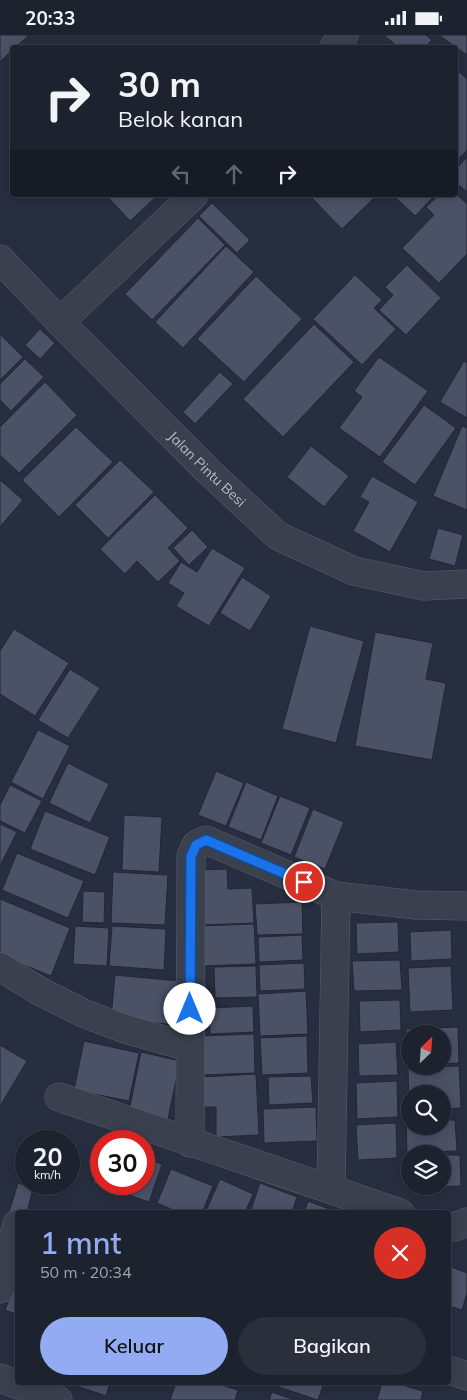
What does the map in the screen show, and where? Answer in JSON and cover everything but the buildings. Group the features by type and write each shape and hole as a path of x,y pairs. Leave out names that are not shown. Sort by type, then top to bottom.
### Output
{"street":[{"path":"336,45 344,35"},
{"path":"60,322 192,197"},
{"name":"Jalan Pintu Besi","path":"0,259 207,469 278,536 354,571 424,586 467,584"},
{"path":"190,1143 191,857 196,845 206,840 336,895 416,905 467,906"},
{"path":"330,1189 336,895"},
{"path":"0,967 41,992 83,1013 125,1029 189,1047"},
{"path":"59,1097 391,1210"},
{"path":"0,1218 15,1223"},
{"path":"451,1226 467,1222"},
{"path":"0,1289 15,1232"},
{"path":"451,1372 467,1377"},
{"path":"0,1379 15,1384"},
{"path":"17,1385 58,1400"}],"route":[{"path":"190,1009 191,857 196,845 206,840 304,882"}]}
